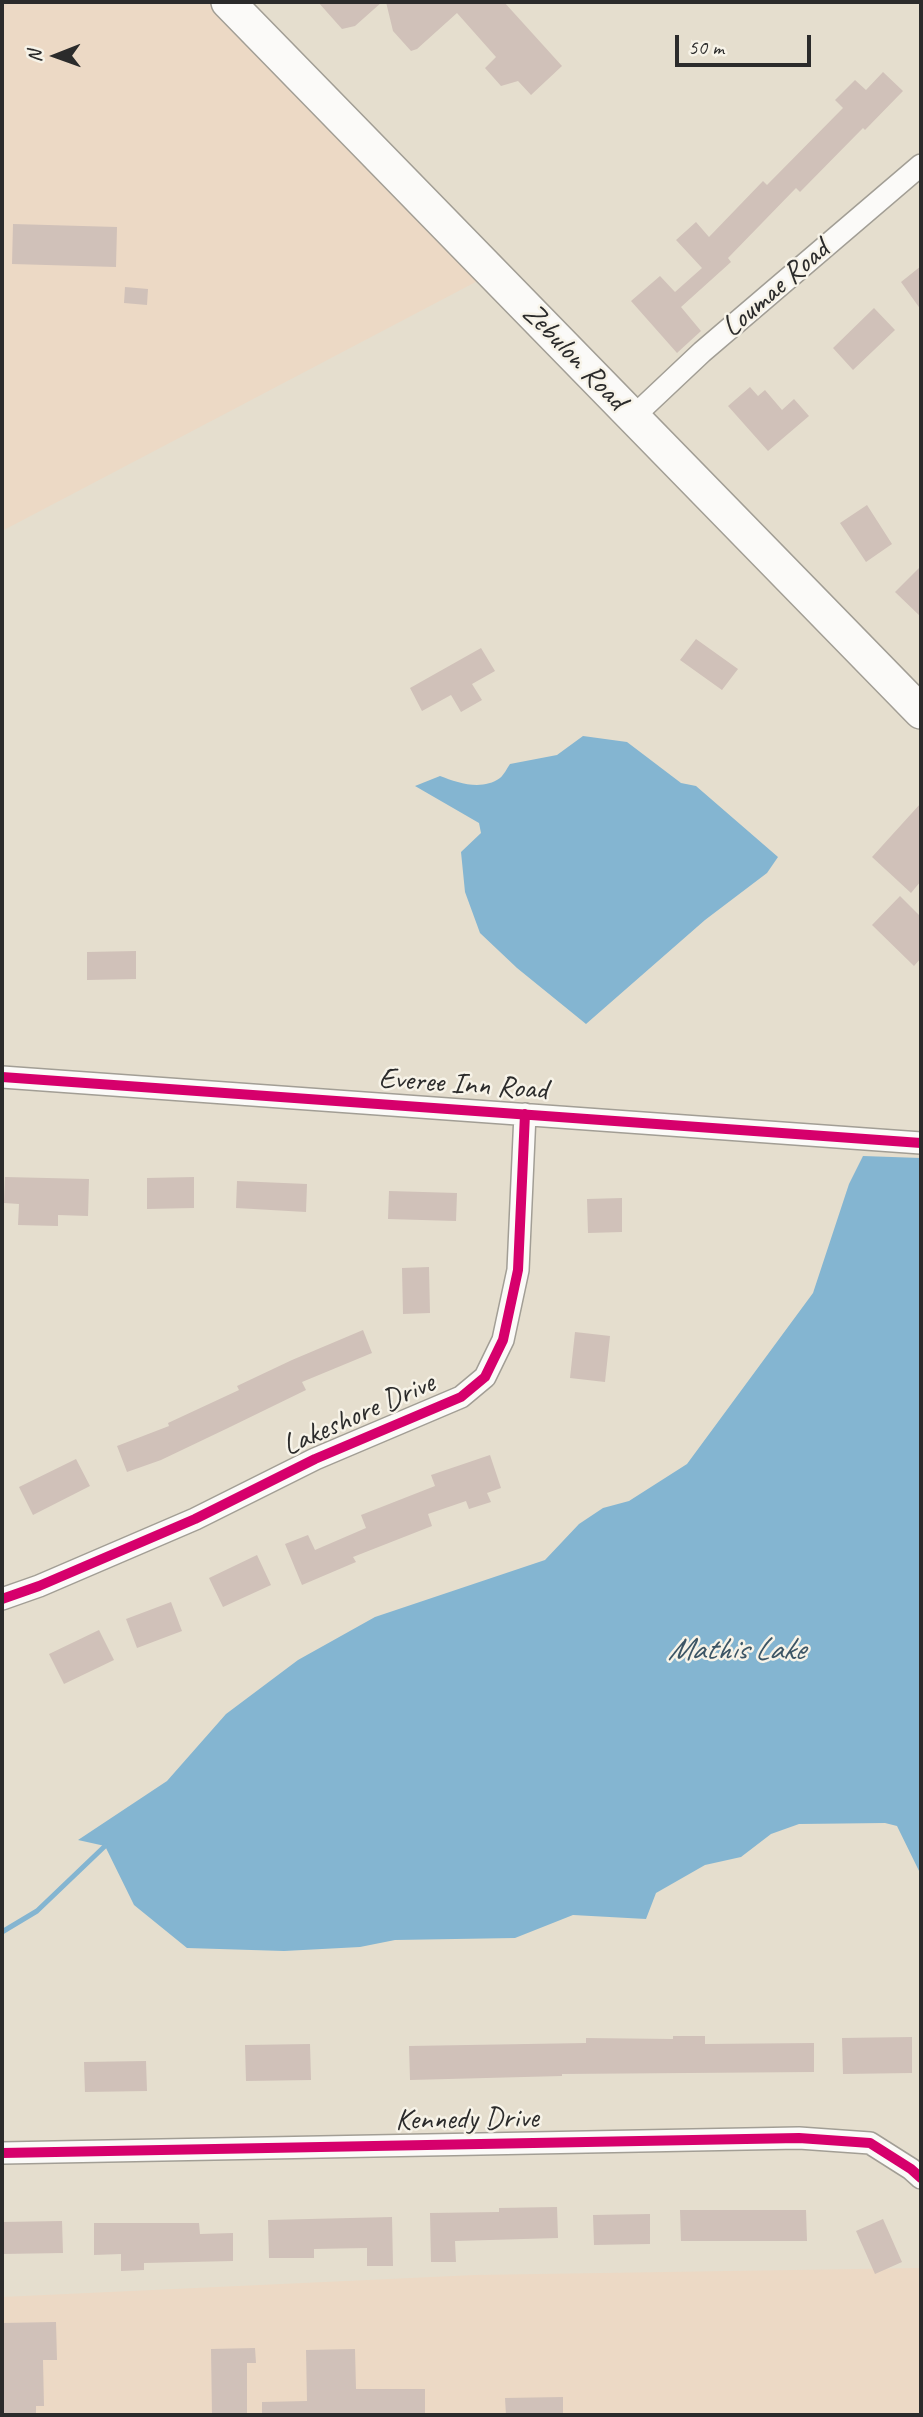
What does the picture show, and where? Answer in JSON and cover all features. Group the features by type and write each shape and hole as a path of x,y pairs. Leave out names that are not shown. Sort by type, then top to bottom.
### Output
{"main road":[{"name":"Zebulon Road","path":"228,2 633,418 917,699"}],"street":[{"name":"Loumae Road","path":"633,418 702,352 921,164"},
{"name":"Everee Inn Road","path":"2,1077 921,1143"},
{"name":"Lakeshore Drive","path":"2,1599 195,1519 315,1459 461,1397 485,1377 503,1340 518,1270 525,1114"},
{"name":"Kennedy Drive","path":"2,2154 799,2138 870,2143 921,2178"}],"shaded area":[{"path":"2,2 237,2 489,275 2,531"},
{"path":"921,2268 921,2415 2,2415 2,2297 475,2275"}],"water":[{"path":"583,736 627,742 681,783 696,786 778,857 767,873 705,920 586,1024 517,968 480,933 465,892 461,852 481,833 479,823 415,786 440,776 478,785 493,782 500,778 510,764 557,755"},
{"name":"Mathis Lake","path":"863,1156 921,1158 921,1875 897,1826 885,1823 799,1824 771,1834 741,1857 705,1865 656,1893 646,1919 573,1915 515,1938 395,1940 360,1947 284,1951 187,1948 134,1905 105,1846 78,1840 167,1781 226,1714 298,1660 375,1617 545,1560 579,1524 603,1508 629,1501 687,1464 813,1293 849,1184"}],"building":[{"path":"318,2 382,2 355,26 342,29"},
{"path":"386,2 504,2 562,66 531,95 518,81 501,86 485,68 496,57 457,13 417,49 411,51 393,31"},
{"path":"883,72 903,91 800,192 796,188 728,258 731,262 681,307 701,331 677,353 631,301 660,276 675,292 702,268 676,240 696,222 709,237 763,181 767,185 843,108 835,100 855,80 866,90"},
{"path":"13,224 117,227 116,267 12,264"},
{"path":"921,266 921,310 901,282"},
{"path":"125,287 148,289 147,305 124,303"},
{"path":"874,308 895,330 853,370 833,348"},
{"path":"750,387 758,396 765,390 782,410 794,399 809,416 768,451 728,406"},
{"path":"867,505 892,544 866,562 840,523"},
{"path":"921,566 921,617 895,592"},
{"path":"696,639 738,669 722,690 680,660"},
{"path":"481,648 495,671 472,684 482,700 461,712 451,695 422,711 410,688"},
{"path":"921,803 921,881 911,893 872,857"},
{"path":"900,896 921,917 921,958 914,966 872,925"},
{"path":"136,951 136,979 87,980 87,952"},
{"path":"5,1177 89,1179 88,1216 58,1215 58,1226 18,1225 19,1204 4,1203"},
{"path":"194,1177 194,1208 147,1209 147,1178"},
{"path":"237,1181 307,1184 306,1212 236,1208"},
{"path":"389,1191 457,1193 456,1221 388,1219"},
{"path":"622,1198 622,1232 588,1233 587,1199"},
{"path":"429,1267 430,1313 403,1314 402,1268"},
{"path":"363,1330 372,1353 302,1382 306,1390 228,1428 161,1460 127,1472 117,1446 169,1426 168,1423 239,1390 237,1386"},
{"path":"575,1332 610,1336 605,1382 570,1378"},
{"path":"490,1455 501,1488 487,1493 491,1502 469,1509 466,1501 428,1514 432,1526 353,1557 356,1562 302,1585 285,1544 308,1535 315,1550 366,1528 361,1515 435,1486 431,1475"},
{"path":"76,1459 90,1486 33,1515 19,1487"},
{"path":"257,1555 271,1585 223,1607 209,1578"},
{"path":"171,1602 182,1631 137,1648 126,1619"},
{"path":"99,1630 114,1660 64,1684 49,1654"},
{"path":"673,2036 705,2036 705,2044 814,2043 814,2072 562,2074 410,2080 409,2046 586,2043 586,2038 673,2039"},
{"path":"912,2037 912,2073 843,2074 842,2038"},
{"path":"310,2044 311,2080 246,2081 245,2045"},
{"path":"146,2061 147,2091 85,2092 84,2062"},
{"path":"557,2207 558,2238 455,2241 456,2262 431,2262 430,2213 499,2212 499,2208"},
{"path":"680,2210 806,2210 807,2241 681,2241"},
{"path":"650,2214 650,2244 594,2245 593,2215"},
{"path":"392,2217 393,2266 367,2266 367,2248 314,2249 314,2258 269,2258 268,2220"},
{"path":"883,2219 902,2262 875,2274 856,2231"},
{"path":"62,2221 63,2253 2,2254 2,2222"},
{"path":"94,2223 199,2223 200,2234 233,2233 233,2261 144,2263 144,2270 121,2271 121,2254 94,2255"},
{"path":"56,2322 57,2360 43,2360 44,2406 36,2406 36,2415 2,2415 2,2323"},
{"path":"255,2348 256,2363 247,2363 247,2414 212,2415 211,2349"},
{"path":"355,2349 356,2389 425,2389 425,2415 262,2415 262,2402 307,2401 306,2350"},
{"path":"563,2397 563,2415 506,2415 505,2398"}],"waterway":[{"path":"2,1932 37,1911 105,1846"}],"cycle path":[{"path":"2,1077 921,1143"},
{"path":"2,1599 39,1586 195,1519 315,1459 461,1397 485,1377 503,1340 518,1270 525,1114"},
{"path":"2,2153 799,2138 870,2143 921,2178"}]}
